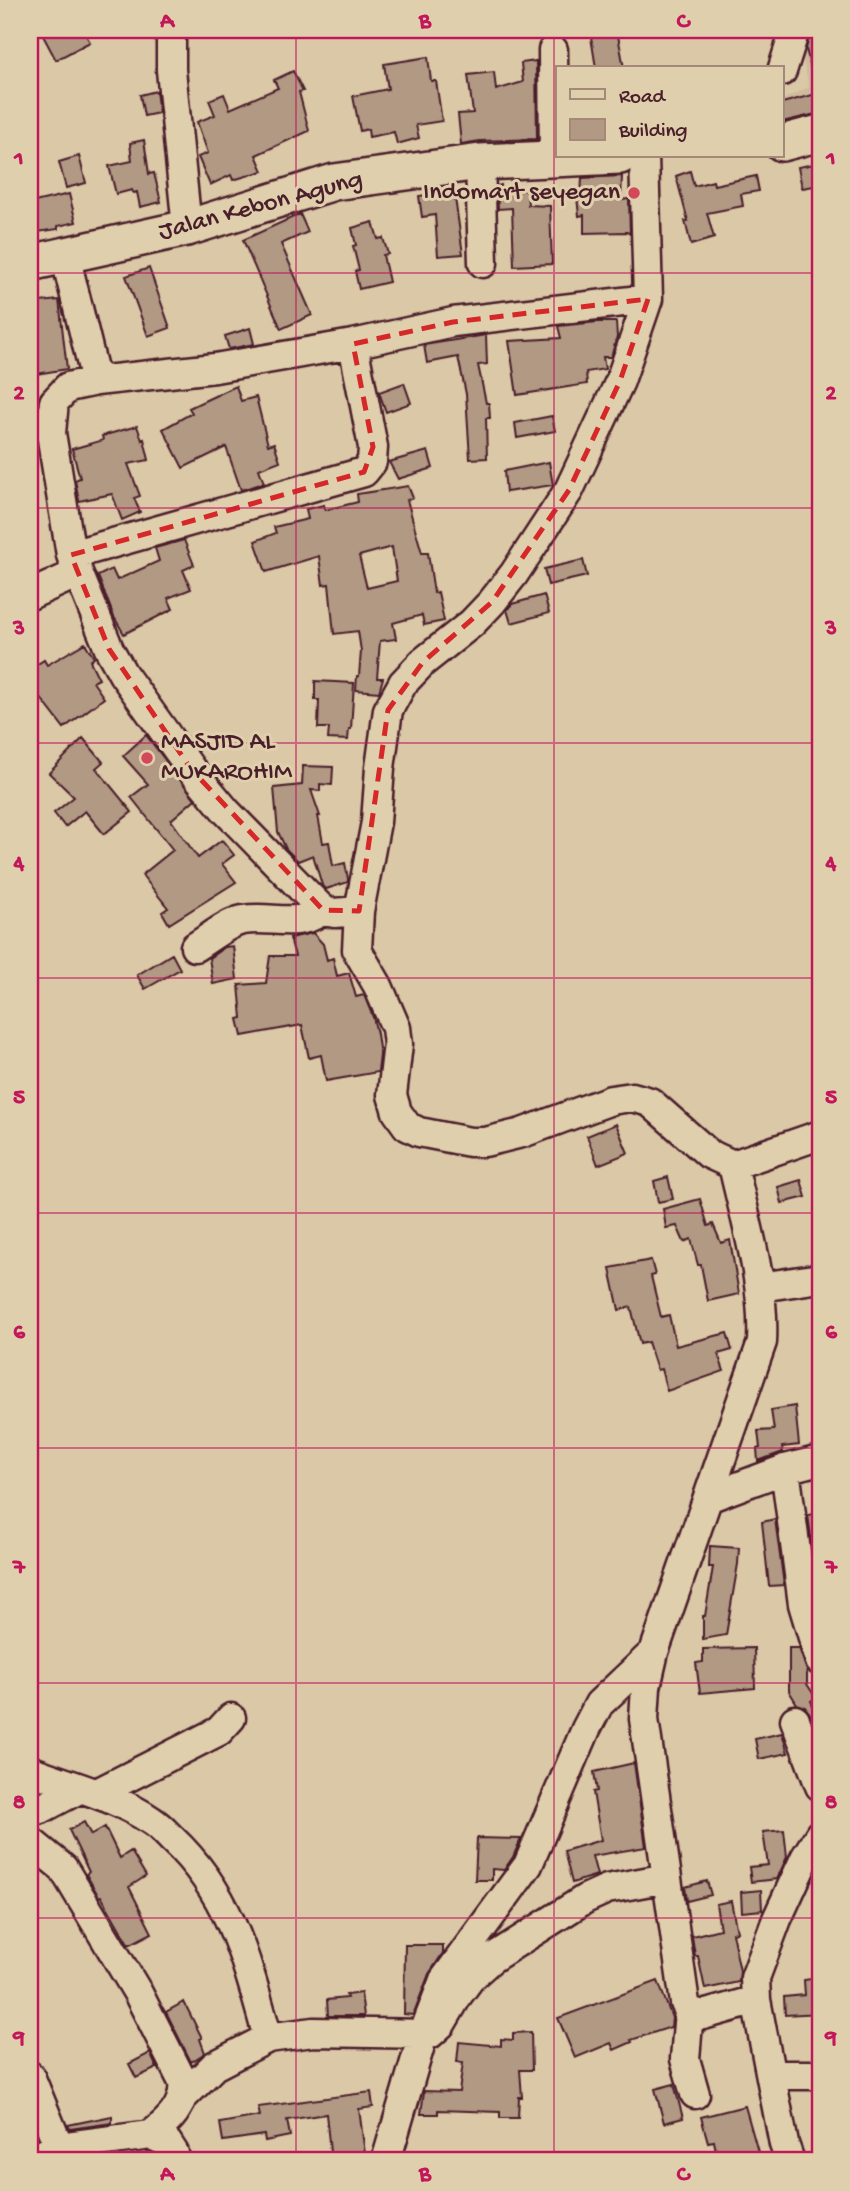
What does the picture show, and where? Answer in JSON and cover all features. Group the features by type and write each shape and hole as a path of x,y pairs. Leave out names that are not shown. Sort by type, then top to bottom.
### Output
{"main road":[{"path":"784,142 820,133"},
{"name":"Jalan Kebon Agung","path":"30,263 187,228 334,183 480,162 576,158"}],"street":[{"path":"171,30 171,70 187,228"},
{"path":"784,66 795,30"},
{"path":"553,50 554,159"},
{"path":"644,158 648,299 620,381 569,490 514,574 472,622 423,662 403,683 388,710 376,822 359,912 357,950 378,986 396,1028 398,1044 392,1095 397,1112 407,1126 419,1132 470,1142 485,1142 522,1133 611,1100 632,1097 650,1101 709,1154 733,1165 820,1135"},
{"path":"480,162 483,263"},
{"path":"65,255 96,381"},
{"path":"359,912 334,913 323,910 226,811 191,769 123,674 109,649 74,564 51,433 54,402 68,387 96,381 215,368 354,345 453,322 648,299"},
{"path":"30,595 74,564 364,472 372,462 373,447 354,345"},
{"path":"195,947 241,921 311,919 323,910"},
{"path":"695,2094 685,2059 688,2011 645,1719 646,1687 654,1651 762,1342 764,1316 760,1287 733,1165"},
{"path":"760,1287 820,1278"},
{"path":"708,1498 785,1469 820,1460"},
{"path":"785,1469 803,1604 820,1661"},
{"path":"386,2161 422,2035 444,1980 528,1865 586,1729 600,1704 654,1651"},
{"path":"30,1812 88,1791 219,1731 231,1718"},
{"path":"795,1720 820,1786"},
{"path":"30,1770 88,1791 153,1821 185,1851 209,1881 229,1915 245,1957 268,2038"},
{"path":"790,2161 784,2144 756,2000 755,1979 777,1919 805,1858 820,1834"},
{"path":"30,1841 63,1868 138,1993 183,2081 185,2095"},
{"path":"151,2135 172,2116 185,2095 214,2066 268,2038 313,2032 422,2035 436,2031 472,1976 491,1959 585,1899 607,1889 667,1878"},
{"path":"688,2011 704,2015 756,2000"},
{"path":"772,2075 820,2075"},
{"path":"30,2076 59,2147"},
{"path":"30,2160 59,2147 151,2135 167,2142 174,2153 175,2161"}],"highlighted area":[{"path":"648,299 620,381 569,490 492,602 423,662 388,710 359,911 323,910 191,769 109,649 71,555 364,472 373,447 353,344 453,322"}],"shaded area":[{"path":"797,30 820,30 820,125 784,135 784,99 809,87"}],"building":[{"path":"40,30 83,30 90,42 56,60"},
{"path":"617,30 624,66 596,66 590,31"},
{"path":"811,30 820,30 820,83 815,84 806,49"},
{"path":"428,57 431,81 436,81 442,121 416,125 419,138 397,144 394,132 369,137 368,129 360,131 353,96 388,89 384,64"},
{"path":"536,61 537,139 461,144 458,114 473,113 468,75 494,72 496,90 523,82 521,63"},
{"path":"293,71 303,91 299,92 309,131 256,155 263,171 233,180 231,175 210,185 198,157 208,153 197,122 215,115 209,100 224,94 230,109 278,88 274,80"},
{"path":"156,91 159,113 144,116 140,95"},
{"path":"820,93 820,113 784,122 784,102"},
{"path":"144,140 149,174 154,173 161,202 140,207 137,192 133,193 132,190 116,194 109,166 132,161 130,143"},
{"path":"79,156 86,183 66,188 59,162"},
{"path":"820,163 820,185 802,188 798,167"},
{"path":"690,171 694,186 713,181 714,185 756,176 759,191 741,194 743,206 707,213 714,238 691,245 685,221 688,221 676,176"},
{"path":"622,176 621,200 629,199 630,234 584,233 584,215 579,216 577,197 581,197 582,178"},
{"path":"501,185 501,192 527,190 528,205 550,206 552,264 514,266 512,208 498,209 497,186"},
{"path":"454,191 463,254 438,256 435,215 422,217 419,196"},
{"path":"69,194 76,222 58,226 58,229 30,233 30,203"},
{"path":"300,214 308,232 281,244 312,315 281,329 243,240"},
{"path":"373,222 378,239 383,238 388,254 383,255 389,282 359,289 355,271 359,270 352,228"},
{"path":"149,268 170,328 148,336 126,276"},
{"path":"59,300 67,369 30,375 30,303"},
{"path":"616,322 617,337 611,357 603,357 605,369 586,372 587,384 517,395 509,341 561,338 558,326"},
{"path":"250,328 254,344 229,349 225,336"},
{"path":"486,335 487,364 478,365 486,403 489,403 490,418 486,418 487,458 470,459 466,394 458,357 427,363 424,345"},
{"path":"404,383 411,403 386,412 379,392"},
{"path":"236,386 241,401 256,397 268,445 274,443 280,461 259,469 264,483 241,490 226,447 183,468 163,429 192,413 189,408"},
{"path":"552,416 555,431 517,438 515,423"},
{"path":"137,426 142,440 144,439 149,460 128,464 140,496 134,498 140,512 122,520 112,494 79,501 75,480 80,478 72,449 103,440 102,436"},
{"path":"428,451 433,468 398,479 389,462"},
{"path":"549,462 553,485 506,492 504,471"},
{"path":"408,486 413,498 407,500 422,553 428,553 434,593 438,592 444,621 424,625 422,615 393,623 396,639 380,641 377,678 383,678 379,692 356,690 361,651 358,631 334,634 329,584 323,585 319,556 266,572 255,541 276,533 274,527 308,519 306,509 324,505 325,510 358,502 357,494","holes":["392,547 397,581 367,588 359,556"]},
{"path":"184,540 194,565 183,570 191,589 168,598 173,609 124,634 114,617 98,576 112,569 117,580 159,561 155,548"},
{"path":"583,560 587,576 548,585 544,569"},
{"path":"544,595 549,613 511,623 507,610 512,604"},
{"path":"85,643 94,658 90,661 99,679 93,682 104,698 64,728 30,684 30,669 44,660 47,665"},
{"path":"315,681 354,683 348,740 328,739 329,728 318,728 319,700 315,700"},
{"path":"146,735 195,799 171,820 198,858 222,840 234,855 222,864 236,882 169,924 162,912 168,908 142,875 173,850 131,797 148,784 123,756"},
{"path":"83,738 103,762 96,768 132,812 104,834 85,811 65,827 54,813 74,797 49,773"},
{"path":"303,766 333,767 332,785 320,784 320,791 311,790 320,816 323,843 329,842 333,866 345,863 348,882 326,889 322,885 313,855 298,861 286,849 278,832 274,788 302,785"},
{"path":"313,933 323,944 327,960 333,958 337,976 349,973 356,997 364,995 377,1034 380,1055 378,1072 326,1081 321,1055 309,1058 302,1025 242,1036 238,1019 242,1018 239,985 266,983 270,956 295,956 290,938"},
{"path":"233,946 237,979 213,984 209,958 225,947"},
{"path":"172,954 180,969 145,989 137,975"},
{"path":"616,1124 628,1153 598,1165 587,1136"},
{"path":"668,1177 673,1199 658,1202 654,1181"},
{"path":"801,1180 806,1197 782,1203 778,1187"},
{"path":"700,1199 708,1226 713,1224 721,1243 730,1240 739,1294 708,1301 701,1265 698,1265 691,1239 684,1242 677,1226 666,1228 663,1209"},
{"path":"651,1260 655,1275 651,1276 661,1317 669,1315 676,1346 727,1333 732,1350 718,1354 724,1371 667,1391 661,1369 657,1370 648,1342 640,1344 631,1307 619,1310 610,1268"},
{"path":"795,1406 799,1445 782,1447 783,1452 758,1461 758,1431 774,1430 771,1410"},
{"path":"815,1514 820,1581 817,1581 808,1515"},
{"path":"775,1519 784,1585 769,1586 762,1522"},
{"path":"710,1546 739,1548 738,1564 726,1635 703,1639 703,1616 713,1567 709,1567"},
{"path":"754,1648 755,1688 700,1693 696,1663 703,1662 703,1649"},
{"path":"789,1648 799,1648 807,1671 807,1684 816,1698 811,1701 818,1718 820,1717 820,1740 810,1714 805,1707 797,1704 789,1691"},
{"path":"782,1733 788,1753 759,1759 755,1739"},
{"path":"634,1763 646,1847 592,1856 597,1875 572,1883 564,1851 601,1840 593,1792 597,1791 594,1772"},
{"path":"84,1822 91,1835 105,1827 120,1858 131,1851 146,1876 129,1887 152,1933 129,1945 86,1874 89,1872 69,1830"},
{"path":"784,1830 787,1857 777,1879 751,1882 749,1867 768,1865 763,1832"},
{"path":"477,1838 521,1839 504,1870 492,1869 492,1880 475,1880"},
{"path":"707,1881 711,1895 687,1901 685,1887"},
{"path":"761,1890 762,1910 742,1912 741,1892"},
{"path":"731,1901 737,1932 732,1933 740,1971 739,1982 705,1989 692,1936 720,1929 716,1904"},
{"path":"405,1945 443,1945 443,1953 429,1974 413,2015 404,2014"},
{"path":"818,1978 820,2013 785,2015 784,1997 805,1995 804,1980"},
{"path":"658,1981 672,2018 671,2027 631,2040 632,2042 614,2050 611,2043 575,2058 558,2018"},
{"path":"361,1993 364,2016 328,2016 327,2000"},
{"path":"184,2002 202,2038 200,2039 205,2053 191,2062 166,2012"},
{"path":"531,2032 532,2070 520,2070 522,2097 519,2097 518,2118 500,2118 500,2112 438,2110 438,2114 421,2114 424,2091 459,2092 463,2063 457,2062 459,2042 501,2046 501,2039 513,2040 513,2033"},
{"path":"150,2053 157,2068 136,2078 129,2064"},
{"path":"674,2084 683,2118 664,2123 655,2089"},
{"path":"371,2092 373,2107 359,2109 366,2161 331,2161 326,2114 287,2120 290,2136 265,2141 264,2135 223,2141 220,2123 260,2116 258,2107"},
{"path":"745,2106 758,2152 718,2161 714,2141 708,2142 701,2117"},
{"path":"112,2116 112,2123 70,2129 68,2125"}],"place":[{"name":"Indomart seyegan","path":"634,193"},
{"name":"MASJID AL MUKAROHIM","path":"147,758"}]}
